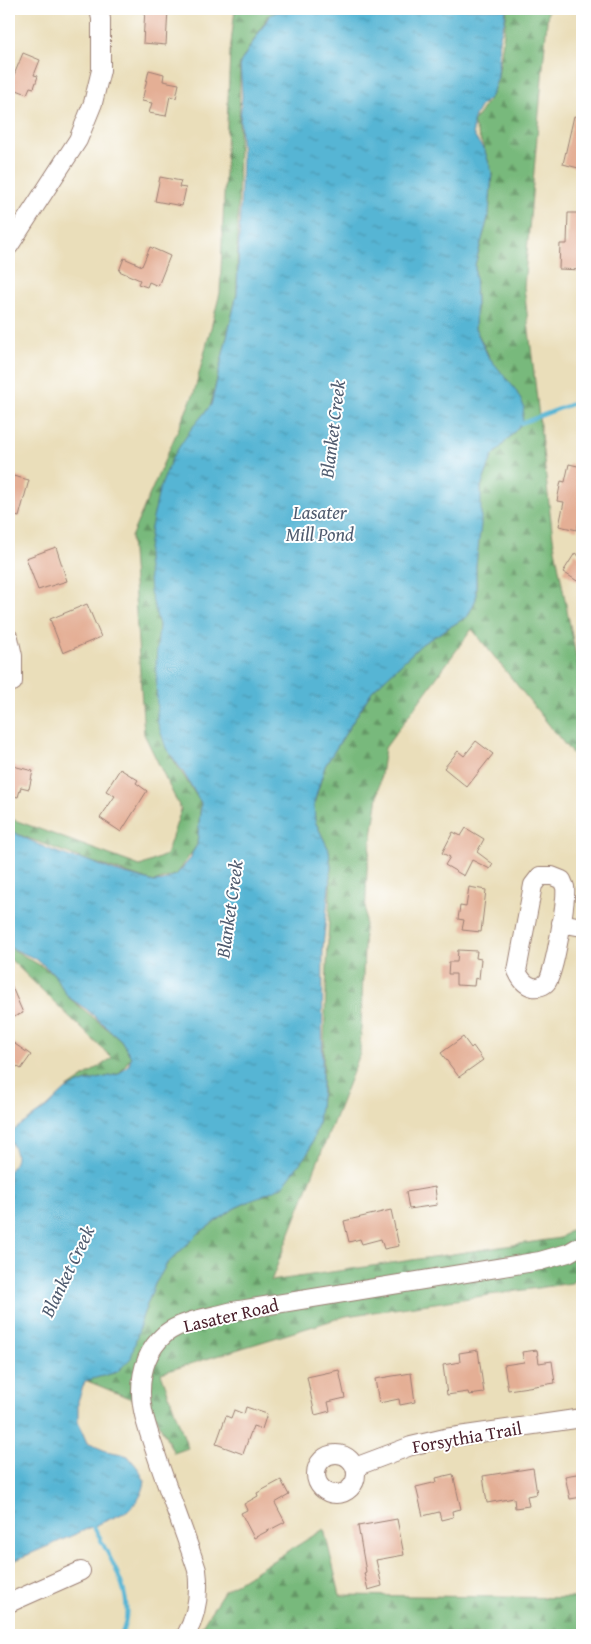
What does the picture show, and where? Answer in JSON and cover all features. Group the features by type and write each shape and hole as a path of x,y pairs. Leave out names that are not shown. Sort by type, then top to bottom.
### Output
{"street":[{"path":"9,246 78,140 93,104 101,70 101,19 99,9"},
{"path":"9,638 13,656 13,682"},
{"path":"540,876 552,876 562,880 565,888 561,923 552,972 547,982 541,986 533,987 525,983 517,971 533,885 540,876"},
{"path":"561,923 582,928"},
{"name":"Lasater Road","path":"186,1635 195,1615 198,1597 197,1570 151,1438 142,1406 142,1372 156,1343 174,1328 234,1311 540,1261 568,1253 582,1245"},
{"name":"Forsythia Trail","path":"355,1467 411,1446 445,1438 582,1418"},
{"path":"9,1603 81,1571"}],"green space":[{"path":"235,9 284,9 269,15 240,63 237,294 159,625 166,748 201,803 197,845 177,874 154,882 83,859 9,831 9,818 140,866 166,855 181,810 144,734 131,537 194,393 220,293 230,52"},
{"path":"507,9 548,9 524,287 553,538 582,687 582,766 472,629 385,748 367,870 360,1054 271,1281 560,1238 582,1222 582,1270 572,1283 346,1316 161,1373 188,1448 174,1453 151,1407 85,1380 117,1372 155,1284 167,1264 199,1233 235,1208 283,1186 318,1124 322,1089 331,867 329,850 315,821 314,804 325,766 372,691 422,644 468,616 476,599 476,565 481,487 492,457 522,423 475,328 475,265 489,214 492,173 473,123 491,96 498,77"},
{"path":"9,947 53,973 68,997 121,1040 131,1057 119,1074 84,1082 66,1089 112,1058 9,958"},
{"path":"324,1529 340,1595 582,1598 582,1635 196,1635 224,1591"}],"water":[{"name":"Lasater Mill Pond","path":"284,9 506,9 499,40 498,77 491,96 480,107 473,123 473,133 485,151 492,173 489,214 475,265 475,328 488,356 515,389 524,406 522,423 492,457 481,487 481,525 476,565 476,599 468,616 422,644 372,691 325,766 314,803 315,821 329,850 331,867 323,947 322,1089 318,1124 309,1151 283,1186 235,1208 199,1233 167,1264 155,1284 143,1315 131,1358 117,1372 85,1381 78,1401 78,1422 87,1443 106,1451 128,1456 145,1481 143,1491 138,1499 124,1513 9,1563 9,1171 16,1159 10,1140 14,1130 47,1107 66,1089 84,1082 119,1074 129,1064 131,1057 121,1040 86,1009 68,997 53,973 36,959 9,947 9,830 46,848 73,858 83,859 115,871 154,882 163,881 177,874 191,858 197,845 201,803 166,748 157,721 156,661 159,625 150,591 147,557 159,491 172,458 191,429 211,405 237,294 242,158 240,63 270,15"}],"building":[{"path":"145,9 168,9 166,45 143,43"},
{"path":"23,53 40,60 34,75 38,76 34,88 30,87 27,94 9,87"},
{"path":"149,70 164,74 163,81 179,84 176,98 170,96 166,116 149,113 152,103 142,101"},
{"path":"574,116 582,118 582,169 563,164"},
{"path":"160,177 181,181 179,187 186,188 182,206 155,201"},
{"path":"568,213 582,213 582,270 559,269 560,244 567,244"},
{"path":"150,247 170,256 158,286 149,282 147,287 138,284 140,280 119,271 124,258 142,266"},
{"path":"569,464 582,467 582,504 577,530 559,526 564,502 557,501 561,481 565,482"},
{"path":"9,475 29,480 19,517 9,514"},
{"path":"56,547 67,581 38,590 26,558"},
{"path":"575,553 582,558 582,584 563,572"},
{"path":"87,604 101,637 63,653 50,619"},
{"path":"476,741 493,754 467,787 444,768 458,751 464,756"},
{"path":"9,765 33,771 29,789 21,787 18,797 9,795"},
{"path":"120,769 138,780 136,783 147,791 121,832 100,818 115,796 106,791"},
{"path":"466,828 484,839 477,852 493,864 490,869 472,860 464,876 445,865 450,857 442,853 453,832 461,836"},
{"path":"469,887 486,890 481,932 462,930 464,920 458,919 460,906 466,907"},
{"path":"458,950 477,951 476,958 481,959 479,979 475,978 474,986 456,985 456,974 448,974 449,962 457,962"},
{"path":"9,980 23,1013 9,1019"},
{"path":"463,1037 471,1048 473,1046 483,1060 459,1077 441,1053"},
{"path":"9,1040 31,1055 21,1069 9,1061"},
{"path":"435,1187 437,1205 409,1209 406,1192"},
{"path":"391,1210 399,1246 384,1249 381,1239 362,1244 360,1239 349,1242 344,1221"},
{"path":"478,1350 484,1393 469,1395 468,1392 447,1395 443,1365 460,1362 459,1353"},
{"path":"537,1350 539,1363 552,1361 555,1383 508,1390 504,1365 524,1362 522,1352"},
{"path":"339,1370 345,1398 328,1402 330,1411 315,1415 307,1377"},
{"path":"411,1373 415,1402 400,1405 399,1399 379,1403 375,1379"},
{"path":"246,1407 267,1414 262,1429 253,1426 243,1454 216,1444 226,1416 231,1418 234,1410 244,1414"},
{"path":"533,1468 537,1494 527,1496 529,1506 515,1508 514,1498 487,1503 483,1476"},
{"path":"582,1473 582,1497 570,1499 565,1476"},
{"path":"453,1474 461,1509 452,1511 453,1517 441,1520 439,1512 423,1516 416,1487 437,1482 436,1478"},
{"path":"281,1480 289,1495 275,1503 285,1522 254,1538 241,1513 247,1510 244,1504 258,1496 257,1493"},
{"path":"397,1519 404,1555 376,1560 382,1586 368,1590 358,1526"}],"waterway":[{"path":"517,423 522,423 582,400"},
{"name":"Blanket Creek","path":"90,1522 111,1560 124,1591 127,1613 121,1635"}]}
